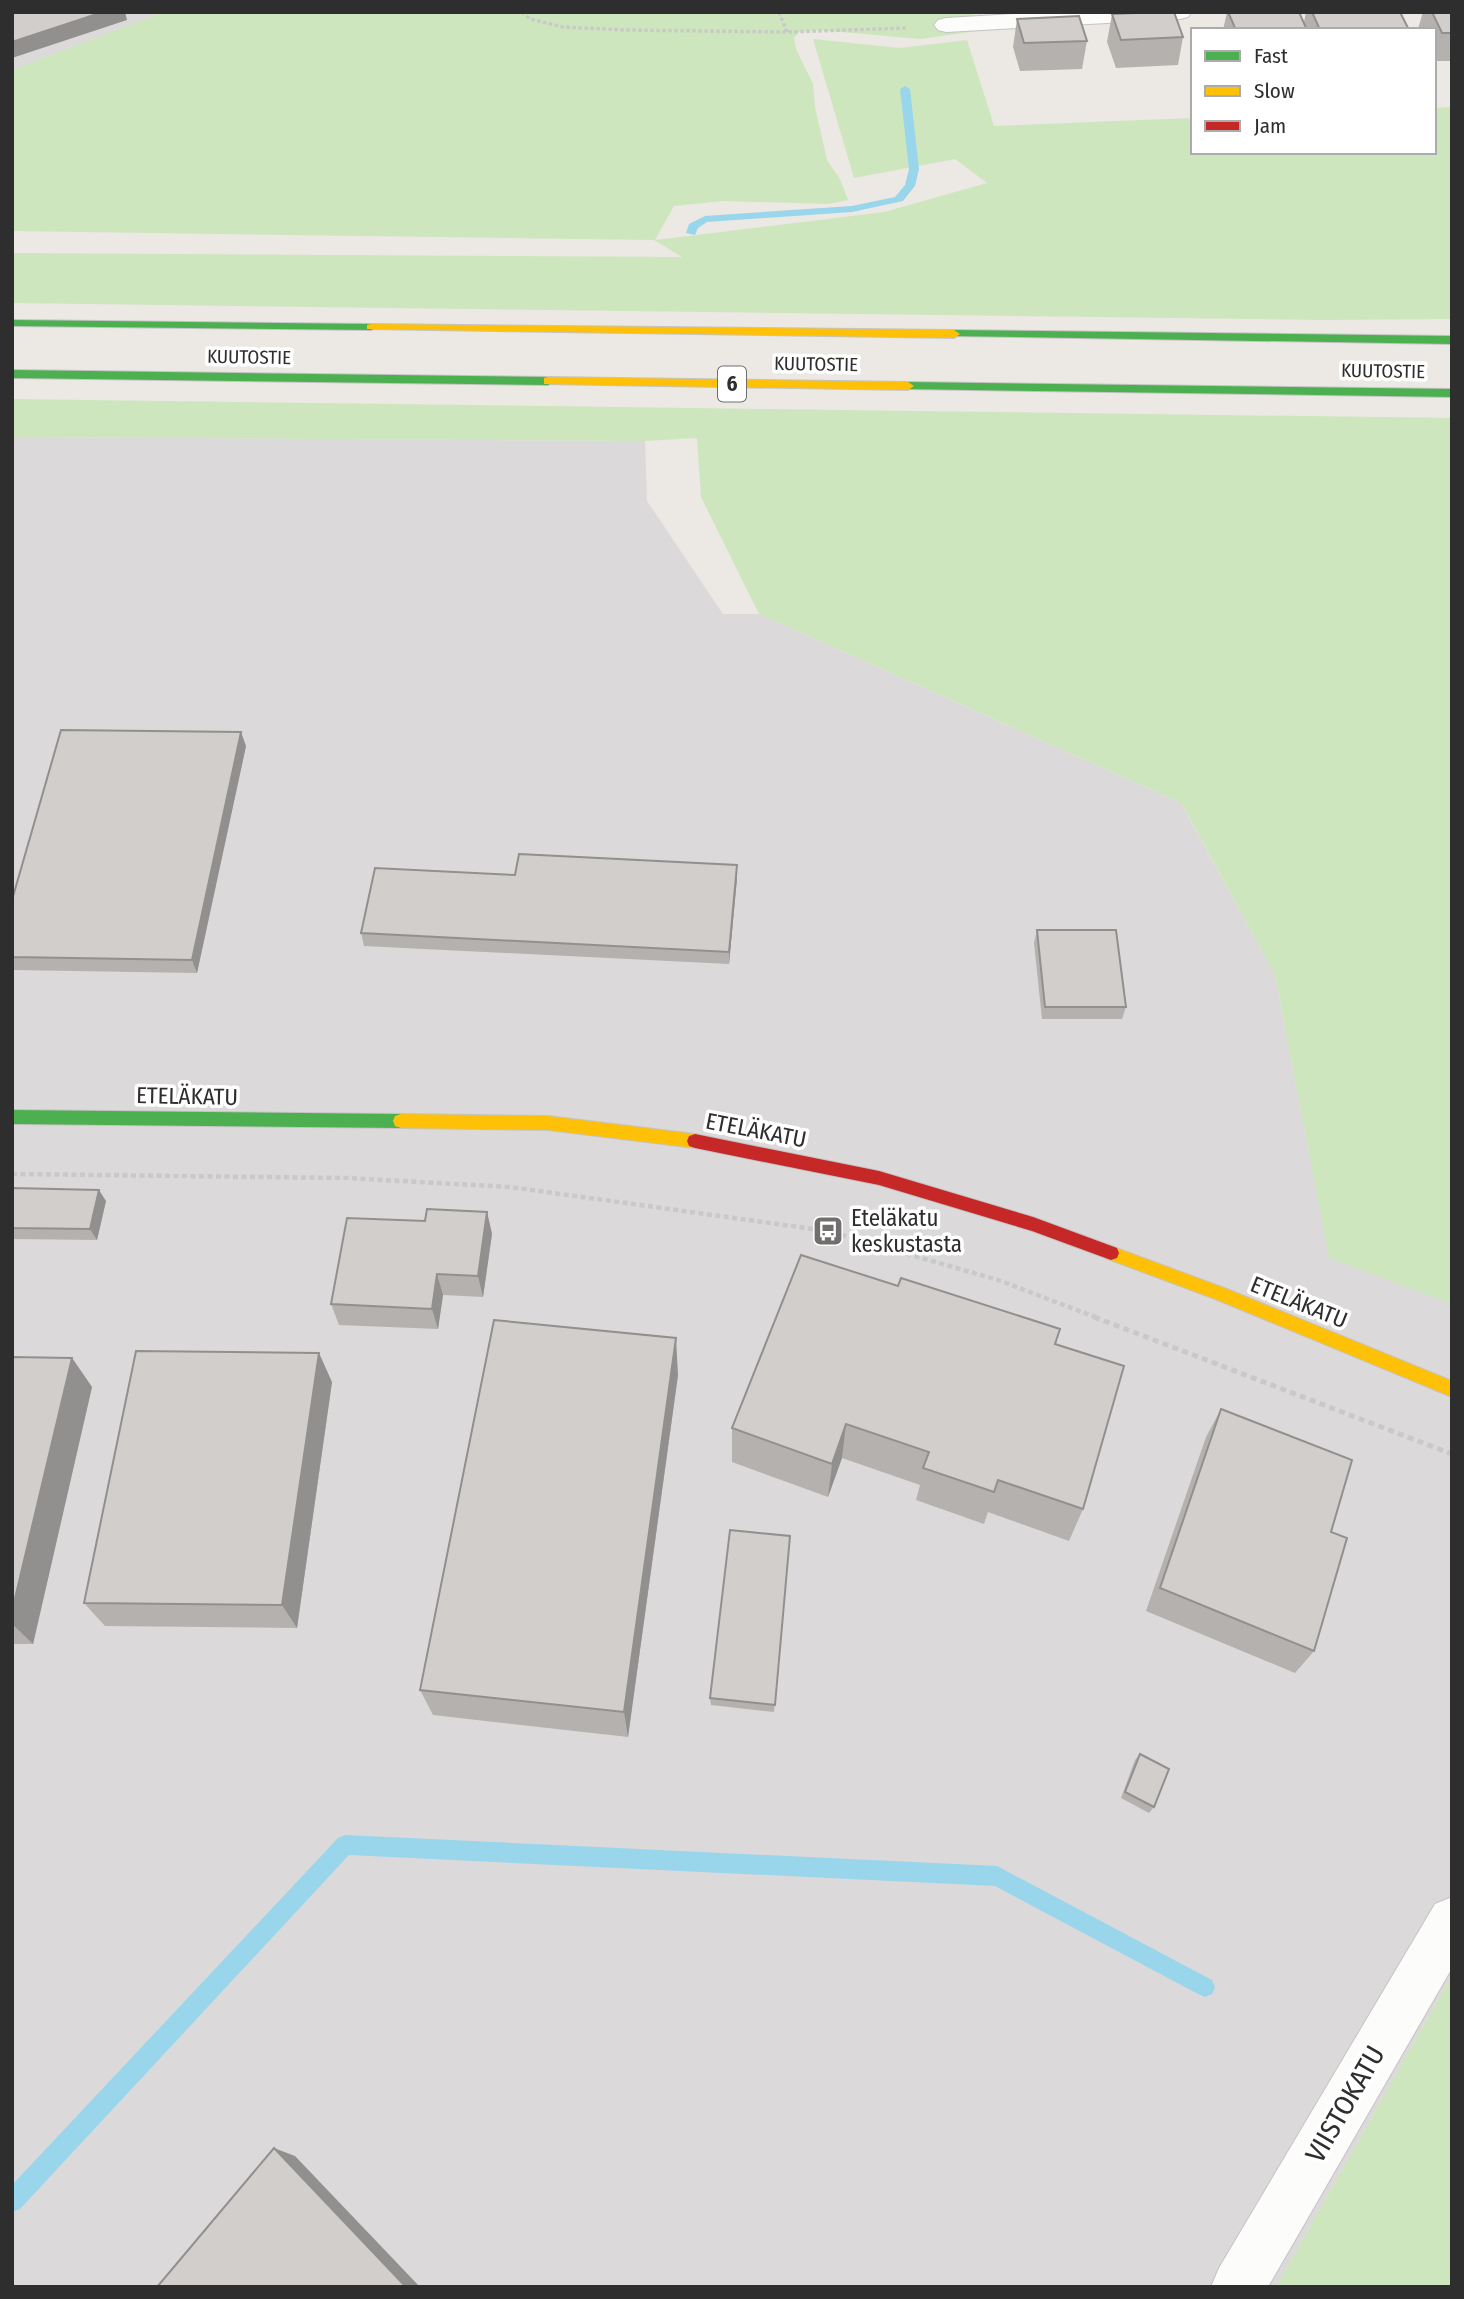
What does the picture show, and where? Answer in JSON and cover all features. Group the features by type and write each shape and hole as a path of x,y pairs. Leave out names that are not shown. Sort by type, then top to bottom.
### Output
{"main road":[{"name":"KUUTOSTIE","path":"12,323 1452,340"},
{"name":"KUUTOSTIE","path":"12,374 1452,393"},
{"name":"ETELÄKATU","path":"12,1117 548,1123 704,1142 879,1178 1033,1224 1221,1294 1452,1389"}],"street":[{"path":"946,26 1077,14 1180,12"},
{"name":"VIISTOKATU","path":"1238,2287 1452,1921"}],"path":[{"path":"522,12 530,19 563,27 788,32 946,26"},
{"path":"779,12 788,32"},
{"path":"12,1174 347,1178 510,1187 828,1231 998,1280 1452,1454"}],"shaded area":[{"path":"12,12 163,12 12,70"},
{"path":"12,437 645,441 647,501 723,614 759,614 1181,803 1275,975 1329,1257 1452,1304 1452,1975 1276,2287 12,2287"}],"green space":[{"path":"163,12 972,12 977,31 920,39 819,30 799,32 794,38 796,49 813,84 815,107 827,160 840,179 848,200 829,204 723,201 674,206 655,240 884,212 987,183 955,159 854,178 813,39 900,48 967,40 994,126 1191,118 1191,154 1436,154 1436,108 1452,107 1452,319 1325,320 12,303 12,253 682,257 654,240 12,231 12,70"},
{"path":"12,399 1452,418 1452,1304 1329,1258 1275,975 1183,806 759,614 701,497 697,438 645,441 12,437"},
{"path":"1452,1975 1452,2287 1276,2287"}],"building":[{"path":"12,12 103,12 12,42"},
{"path":"1174,12 1183,37 1121,40 1112,14"},
{"path":"1228,12 1299,12 1306,28 1235,28"},
{"path":"1312,12 1400,12 1408,28 1319,28"},
{"path":"1432,12 1452,12 1452,33 1442,33"},
{"path":"1079,16 1087,41 1024,43 1017,19"},
{"path":"61,730 241,732 192,960 12,957 12,900"},
{"path":"519,854 737,865 729,952 361,933 375,868 515,875"},
{"path":"1037,930 1116,930 1126,1007 1045,1007"},
{"path":"12,1188 99,1190 90,1229 12,1228"},
{"path":"427,1209 487,1212 478,1276 437,1274 432,1309 331,1304 347,1218 425,1221"},
{"path":"801,1255 898,1286 901,1278 1060,1329 1055,1344 1124,1366 1083,1509 998,1480 994,1492 923,1468 929,1452 846,1424 832,1464 732,1428"},
{"path":"494,1320 676,1338 624,1712 420,1690"},
{"path":"136,1351 319,1353 282,1605 84,1603"},
{"path":"12,1357 72,1358 12,1611"},
{"path":"1221,1409 1352,1460 1331,1532 1347,1538 1314,1651 1160,1588"},
{"path":"730,1530 790,1536 775,1705 710,1698"},
{"path":"1140,1754 1169,1769 1154,1807 1125,1792"},
{"path":"274,2148 406,2287 157,2287"}],"waterway":[{"path":"691,233 693,226 705,219 852,209 899,199 910,186 914,169 905,89"},
{"path":"12,2201 345,1845 997,1876 1205,1987"}],"traffic: fast":[{"path":"12,323 371,327"},
{"path":"954,334 1452,340"},
{"path":"12,374 548,381"},
{"path":"908,386 1452,393"},
{"path":"12,1117 401,1121"}],"traffic: slow":[{"path":"371,327 954,334"},
{"path":"548,381 908,386"},
{"path":"401,1121 548,1123 695,1141"},
{"path":"1111,1253 1221,1294 1452,1389"}],"traffic: jam":[{"path":"695,1141 879,1178 1033,1224 1111,1253"}],"place":[{"name":"Eteläkatu keskustasta","path":"828,1231"}]}
